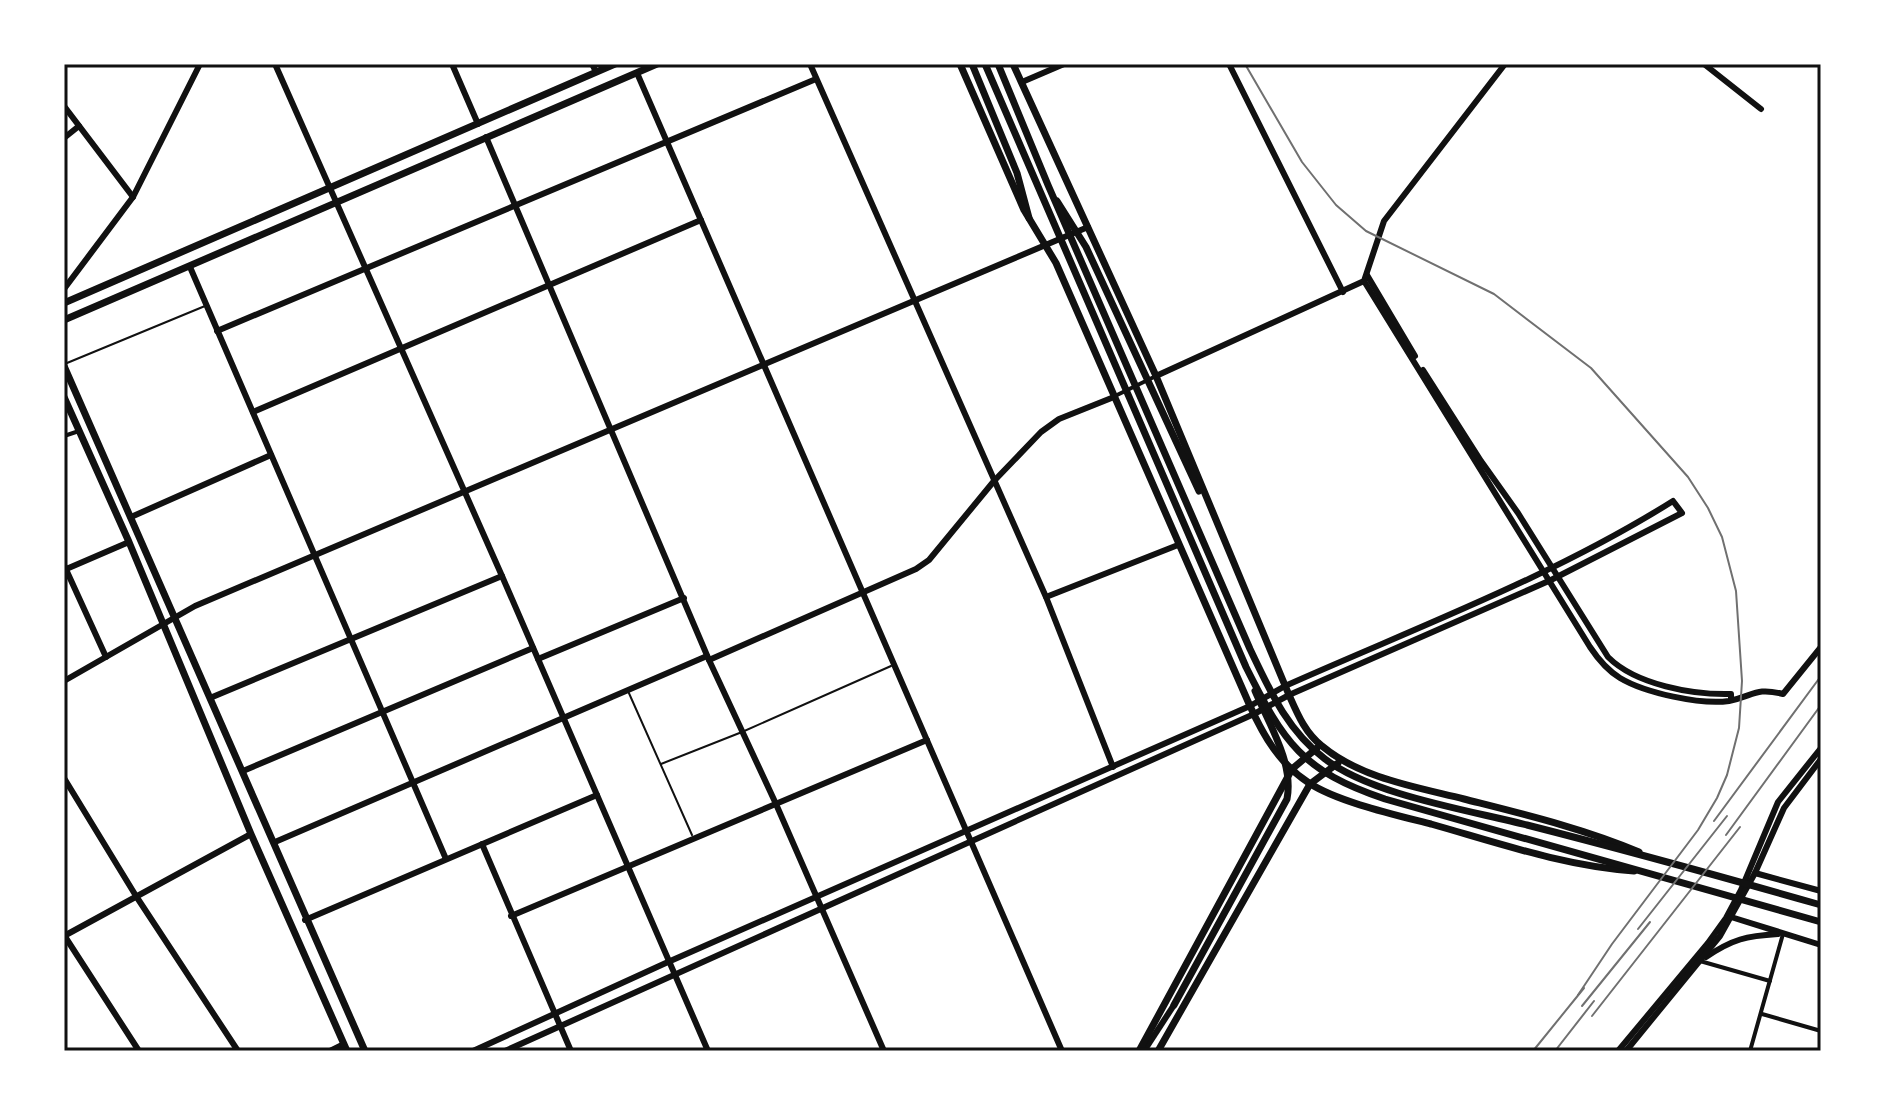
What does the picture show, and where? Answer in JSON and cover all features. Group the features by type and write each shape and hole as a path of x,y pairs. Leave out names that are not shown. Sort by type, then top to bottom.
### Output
{"main road":[{"path":"64,303 478,124 594,68 615,64"},
{"path":"64,320 657,64"},
{"path":"960,64 1029,218 1047,244 1266,740 1310,784 1384,811 1591,868 1648,872"},
{"path":"972,64 1017,173 1029,218"},
{"path":"985,64 1287,767 1290,786 1286,803 1174,1005"},
{"path":"998,64 1250,649 1278,708 1297,734 1341,769 1395,791 1652,857 1821,905"},
{"path":"1013,64 1088,227 1300,720 1320,745 1342,760 1397,783 1584,830 1652,857"},
{"path":"1048,185 1086,247 1152,378"},
{"path":"64,365 365,1051"},
{"path":"64,397 345,1048"},
{"path":"1246,667 1290,743 1333,779 1385,799 1821,922"},
{"path":"1140,1050 1292,769 1320,745"},
{"path":"1158,1051 1310,784 1342,760"}],"street":[{"path":"64,289 133,197 200,64"},
{"path":"275,64 708,1051"},
{"path":"452,64 478,124"},
{"path":"810,64 1046,597 1113,767"},
{"path":"1022,82 1064,64"},
{"path":"1229,64 1343,292"},
{"path":"275,842 916,569 929,560 994,481 1041,432 1059,419 1343,292 1366,278 1384,221 1505,64"},
{"path":"1704,64 1761,109"},
{"path":"637,73 1062,1051"},
{"path":"217,331 816,79"},
{"path":"64,106 133,197"},
{"path":"64,138 79,126"},
{"path":"486,137 708,658 884,1051"},
{"path":"253,412 701,220"},
{"path":"64,681 195,606 1088,227"},
{"path":"190,267 446,859"},
{"path":"1366,278 1548,569 1599,660 1621,678 1692,701 1731,700 1764,690 1783,694 1821,647"},
{"path":"64,436 79,431"},
{"path":"131,517 271,455"},
{"path":"505,1051 972,842 1287,691 1548,569 1642,521 1673,501 1682,513 1554,579 1287,691"},
{"path":"106,657 65,568 129,542"},
{"path":"1046,597 1178,545"},
{"path":"210,698 502,576"},
{"path":"538,659 684,598"},
{"path":"243,771 533,648"},
{"path":"473,1051 966,830 1252,710"},
{"path":"511,916 927,740"},
{"path":"1618,1051 1730,916 1778,802 1821,748"},
{"path":"1626,1051 1700,961 1755,873 1784,808 1821,759"},
{"path":"64,778 136,896 238,1051"},
{"path":"305,920 597,795"},
{"path":"139,1051 64,935 251,834"},
{"path":"482,844 571,1051"},
{"path":"1755,873 1821,891"},
{"path":"1730,916 1821,945"},
{"path":"1700,961 1727,942 1783,934"},
{"path":"1750,1051 1783,934"},
{"path":"1700,961 1770,981"},
{"path":"1140,1050 1174,1005"},
{"path":"1761,1013 1821,1031"},
{"path":"330,1051 345,1048"}],"lane":[{"path":"64,365 206,306"},
{"path":"661,764 742,732 895,664"},
{"path":"628,690 694,839"}],"railway":[{"path":"1245,64 1302,162 1336,205 1366,231 1494,294 1591,368 1688,477 1722,537 1736,591 1742,681 1739,728 1727,775 1698,830 1612,944 1578,995"},
{"path":"1714,821 1821,676"},
{"path":"1726,835 1821,705"},
{"path":"1638,929 1727,816"},
{"path":"1592,1016 1740,827"},
{"path":"1582,1006 1650,922"},
{"path":"1533,1051 1584,988"},
{"path":"1555,1051 1594,1001"}]}
